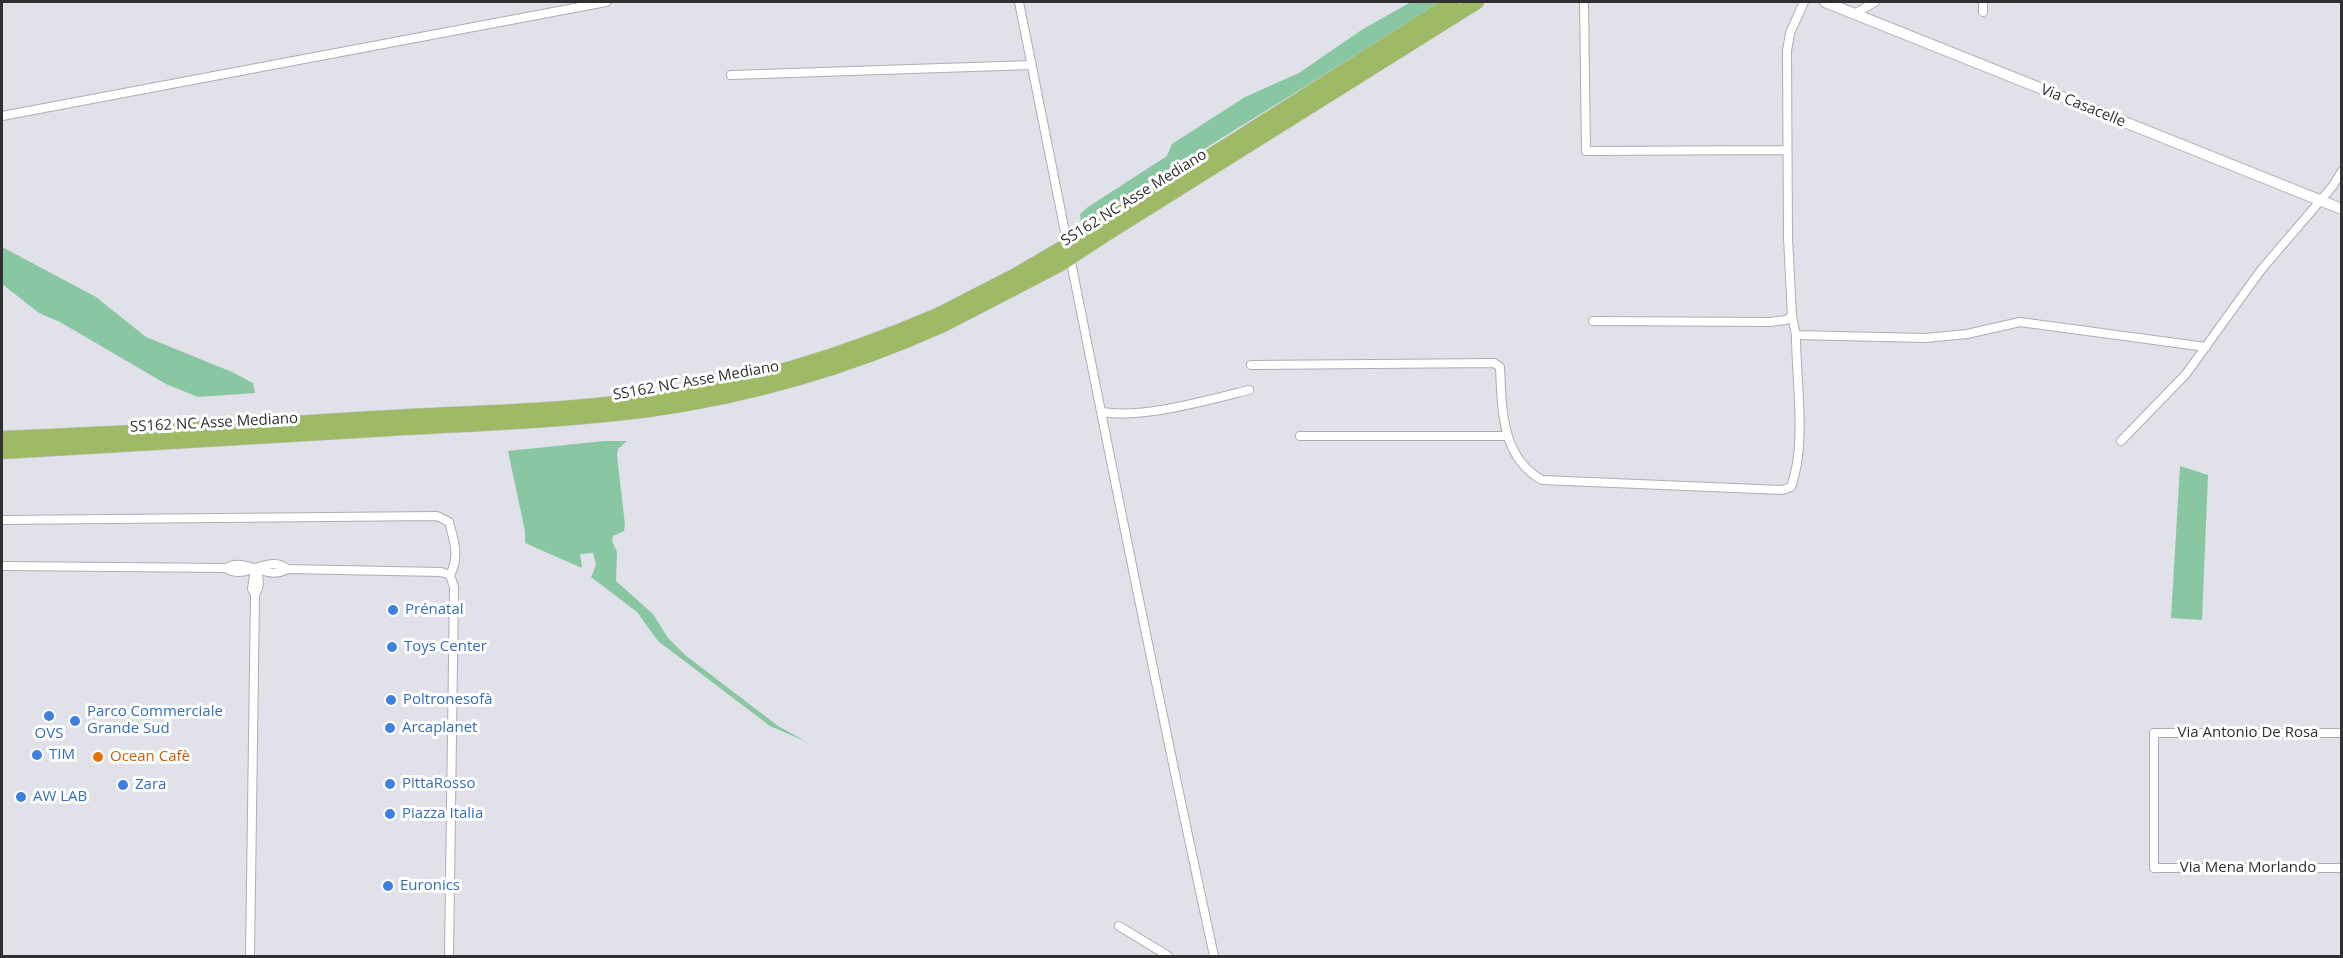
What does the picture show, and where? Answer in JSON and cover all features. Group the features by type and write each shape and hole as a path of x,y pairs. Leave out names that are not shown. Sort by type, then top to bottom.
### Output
{"highway":[{"name":"SS162 NC Asse Mediano","path":"1106,229 1454,2"},
{"name":"SS162 NC Asse Mediano","path":"2,438 506,417 655,398 794,374 854,349 941,320 1014,276 1106,229 1477,2"},
{"name":"SS162 NC Asse Mediano","path":"2,452 373,424"}],"street":[{"path":"2,116 606,2"},
{"path":"1019,2 1102,412 1121,518 1214,957"},
{"path":"1584,2 1586,151 1786,150"},
{"path":"1251,365 1497,364 1507,436 1521,464 1542,480 1782,490 1791,487 1796,476 1799,422 1796,335 1792,316 1786,150 1787,51 1790,33 1804,2"},
{"name":"Via Casacelle","path":"1825,2 2342,209"},
{"path":"1854,14 1875,2"},
{"path":"1983,2 1983,12"},
{"path":"731,75 1032,65"},
{"path":"2121,441 2186,374 2261,270 2342,171"},
{"path":"1593,321 1769,322 1786,320 1792,316"},
{"path":"1796,335 1925,338 1967,334 2020,322 2042,323 2206,347"},
{"path":"1102,412 1114,414 1157,410 1249,390"},
{"path":"1300,436 1507,436"},
{"path":"2,520 437,516 449,522 456,552 456,564 450,575 454,586 449,957"},
{"path":"2,566 226,568 231,565 255,568 263,565 283,565 287,569 441,572 450,575"},
{"path":"250,957 255,595 259,589 259,575 255,568"},
{"name":"Via Antonio De Rosa","path":"2154,868 2154,733 2342,733"},
{"name":"Via Mena Morlando","path":"2154,868 2342,868"},
{"path":"1119,926 1168,957"}],"green space":[{"path":"1411,2 1442,2 1081,225 1080,214 1167,156 1172,144 1245,97 1299,73 1363,29"},
{"path":"2,247 96,297 146,337 232,372 253,383 255,393 198,397 166,384 60,322 39,313 2,284"},
{"path":"604,441 627,441 618,449 617,455 625,525 624,531 613,536 612,541 617,552 616,581 653,614 668,638 685,655 778,726 807,742 770,726 658,641 637,612 591,577 596,565 593,553 580,554 582,568 525,543 525,531 508,451"},
{"path":"2180,466 2208,475 2202,620 2171,618"}],"place":[{"name":"Prénatal","path":"393,610"},
{"name":"Toys Center","path":"392,647"},
{"name":"Poltronesofà","path":"391,700"},
{"name":"OVS","path":"49,716"},
{"name":"Parco Commerciale Grande Sud","path":"75,721"},
{"name":"Arcaplanet","path":"390,728"},
{"name":"TIM","path":"37,755"},
{"name":"Ocean Cafè","path":"98,757"},
{"name":"PittaRosso","path":"390,784"},
{"name":"Zara","path":"123,785"},
{"name":"AW LAB","path":"21,797"},
{"name":"Piazza Italia","path":"390,814"},
{"name":"Euronics","path":"388,886"}]}
